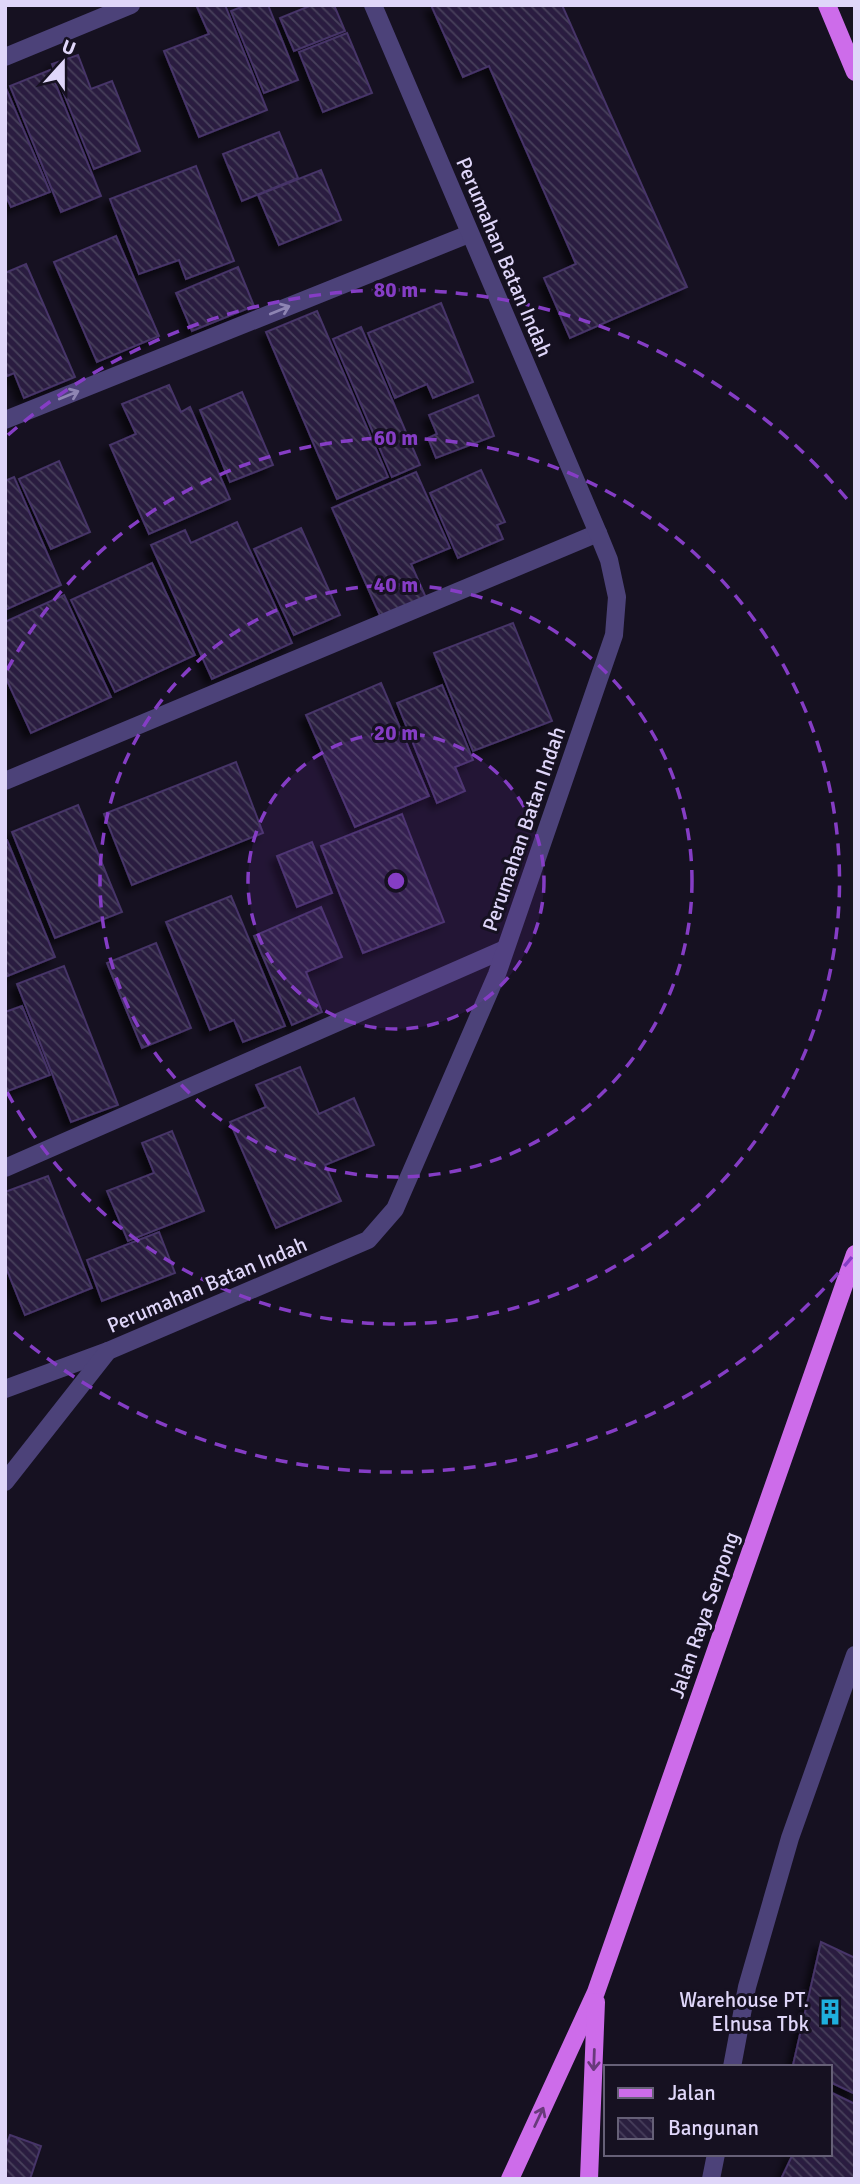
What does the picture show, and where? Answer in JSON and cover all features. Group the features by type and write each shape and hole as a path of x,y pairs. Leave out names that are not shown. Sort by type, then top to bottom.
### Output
{"main road":[{"path":"830,6 855,72"},
{"name":"Jalan Raya Serpong","path":"510,2179 596,1992 855,1254"},
{"name":"Jalan Raya Serpong","path":"589,2179 596,1992"}],"street":[{"path":"5,57 131,5"},
{"name":"Perumahan Batan Indah","path":"5,1482 108,1351 368,1240 395,1209 492,987 614,635 617,597 609,560 373,5"},
{"path":"5,420 469,234"},
{"path":"5,781 598,533"},
{"path":"5,1168 505,949"},
{"path":"5,1389 108,1351"},
{"path":"732,2065 747,1987 790,1838 855,1655"},
{"path":"711,2179 716,2156"}],"building":[{"path":"225,5 267,110 199,137 164,51 209,34 197,7"},
{"path":"246,5 268,5 298,80 264,93 231,11"},
{"path":"312,5 334,5 345,31 294,51 280,18"},
{"path":"431,5 562,5 687,287 570,338 544,278 576,264 489,66 463,77"},
{"path":"347,33 372,93 323,112 299,52"},
{"path":"78,55 91,89 112,81 140,151 94,169 52,64"},
{"path":"50,70 101,196 61,212 10,86"},
{"path":"5,86 50,192 11,207 5,194"},
{"path":"279,132 298,178 242,201 223,154"},
{"path":"196,166 234,261 186,279 179,260 139,274 110,199"},
{"path":"321,170 341,220 279,245 258,195"},
{"path":"116,236 159,336 97,362 54,262"},
{"path":"26,264 75,377 24,398 14,373 5,377 5,273"},
{"path":"238,267 254,306 192,331 176,293"},
{"path":"441,303 473,382 433,398 427,384 395,398 368,333"},
{"path":"317,311 388,477 337,499 266,332"},
{"path":"361,327 420,465 392,477 333,339"},
{"path":"169,385 181,412 190,407 230,499 149,534 110,445 136,434 122,404"},
{"path":"242,392 273,465 230,482 200,410"},
{"path":"478,395 494,436 436,458 428,438 437,434 429,415"},
{"path":"59,461 90,532 51,549 19,479"},
{"path":"481,470 505,522 497,525 503,539 458,558 430,493"},
{"path":"416,472 450,548 411,564 427,600 382,620 332,508"},
{"path":"14,477 61,585 5,610 5,481"},
{"path":"237,522 292,643 212,679 151,545 185,530 191,543"},
{"path":"301,528 340,615 294,635 254,549"},
{"path":"152,563 195,655 115,692 71,600"},
{"path":"64,595 111,697 31,733 5,676 5,622"},
{"path":"513,623 552,721 473,751 434,653"},
{"path":"381,683 429,796 355,827 306,715"},
{"path":"442,685 473,760 455,767 465,791 437,803 397,703"},
{"path":"236,762 263,833 132,885 104,814"},
{"path":"78,805 122,912 55,938 12,832"},
{"path":"402,814 444,922 363,953 321,846"},
{"path":"5,840 55,957 5,977"},
{"path":"312,842 332,893 297,907 277,856"},
{"path":"231,896 285,1026 243,1042 234,1020 210,1030 166,922"},
{"path":"321,907 342,957 306,972 322,1012 292,1025 254,936"},
{"path":"156,943 191,1028 142,1048 107,963"},
{"path":"64,966 118,1105 71,1122 17,984"},
{"path":"22,1006 50,1075 5,1092 5,1012"},
{"path":"300,1067 319,1114 354,1098 374,1145 325,1165 341,1201 276,1228 230,1122 266,1107 256,1085"},
{"path":"172,1131 204,1211 128,1241 107,1191 154,1173 142,1143"},
{"path":"48,1176 92,1288 25,1315 5,1265 5,1192"},
{"path":"159,1232 175,1273 102,1301 87,1260"},
{"name":"Warehouse PT. Elnusa Tbk","path":"821,1942 855,1958 855,2094 832,2083 832,2065 793,2065"},
{"path":"832,2093 855,2104 855,2179 781,2179 792,2156 832,2156"},
{"path":"10,2135 41,2146 30,2179 5,2179 5,2149"}],"place":[{"name":"Warehouse PT. Elnusa Tbk","path":"830,2012"}]}
